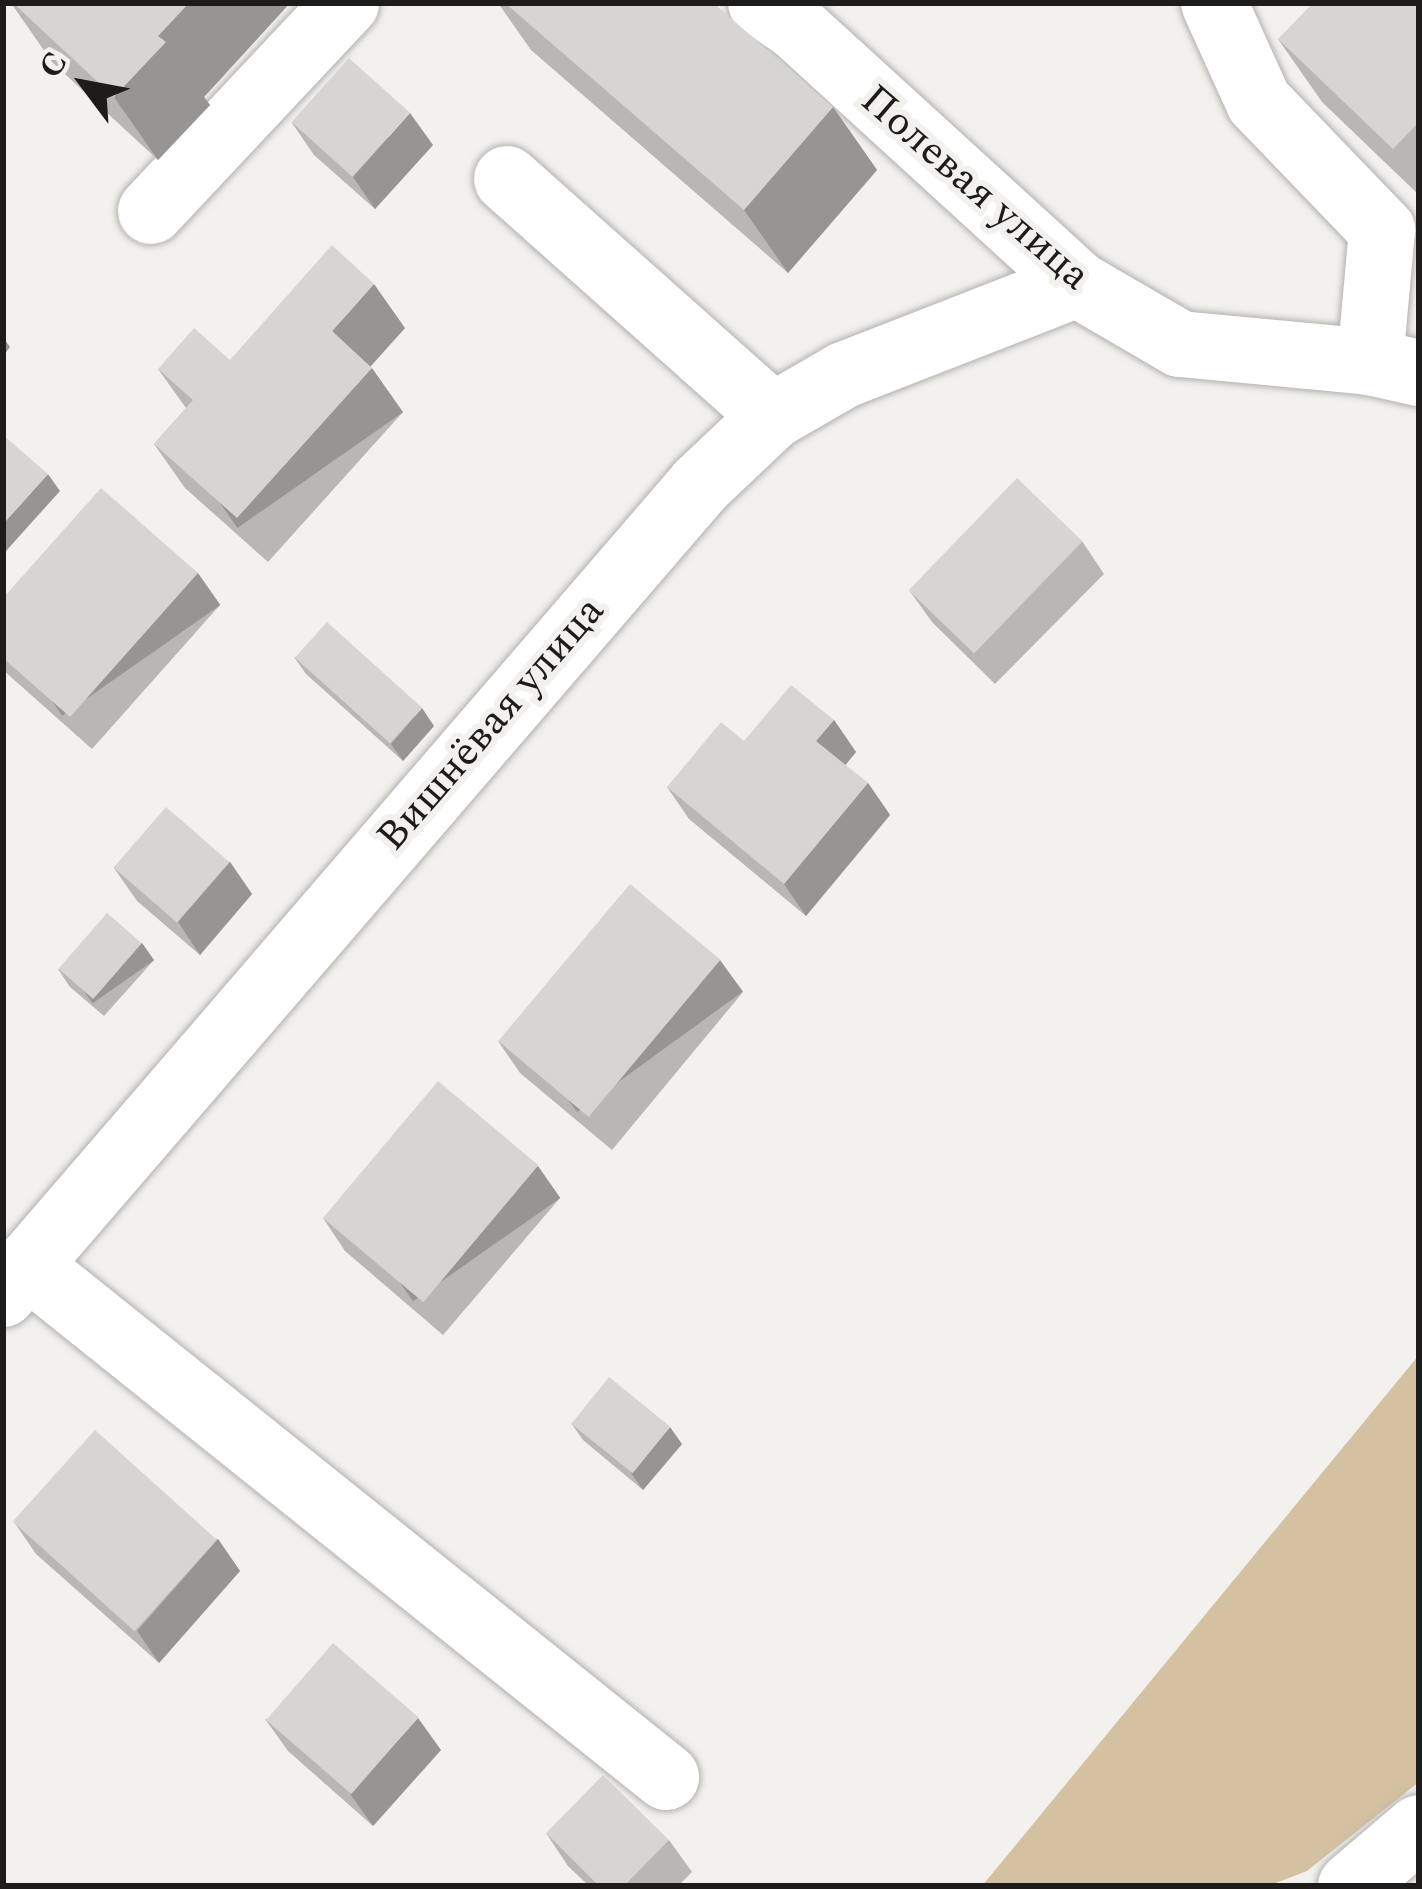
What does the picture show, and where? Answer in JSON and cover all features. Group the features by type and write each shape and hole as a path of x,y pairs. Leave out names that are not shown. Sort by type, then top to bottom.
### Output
{"street":[{"path":"151,211 346,3"},
{"name":"Полевая улица","path":"760,3 796,27 1077,284 1180,344 1394,368"},
{"path":"1214,3 1259,102 1382,230 1394,368"},
{"path":"507,179 773,416"},
{"name":"Вишнёвая улица","path":"15,1279 669,520 773,416 844,375 1077,284"},
{"path":"15,1279 666,1777"},
{"path":"1351,1886 1419,1828"}],"shaded area":[{"path":"1419,1355 1419,1782 1307,1871 1268,1886 982,1886"}],"building":[{"path":"13,3 189,3 158,36 166,42 114,97"},
{"path":"505,3 713,3 833,107 744,210"},
{"path":"1313,3 1419,3 1419,122 1393,149 1278,39"},
{"path":"349,58 410,113 352,177 291,122"},
{"path":"332,245 374,284 332,331 372,368 237,518 154,444 193,400 158,369 194,328 230,360"},
{"path":"3,435 48,474 3,524"},
{"path":"1017,478 1082,541 974,653 909,590"},
{"path":"101,488 198,573 70,717 3,658 3,598"},
{"path":"327,622 422,708 390,743 295,658"},
{"path":"791,685 834,720 816,741 868,783 784,884 667,787 721,722 744,741"},
{"path":"166,807 229,862 177,922 114,867"},
{"path":"630,884 720,960 589,1117 498,1041"},
{"path":"107,913 142,943 93,999 58,969"},
{"path":"438,1081 538,1165 423,1302 323,1218"},
{"path":"609,1377 670,1427 633,1473 571,1424"},
{"path":"95,1430 217,1540 135,1631 13,1521"},
{"path":"333,1643 418,1717 351,1794 266,1720"},
{"path":"603,1775 669,1840 624,1886 599,1886 546,1833"}]}
